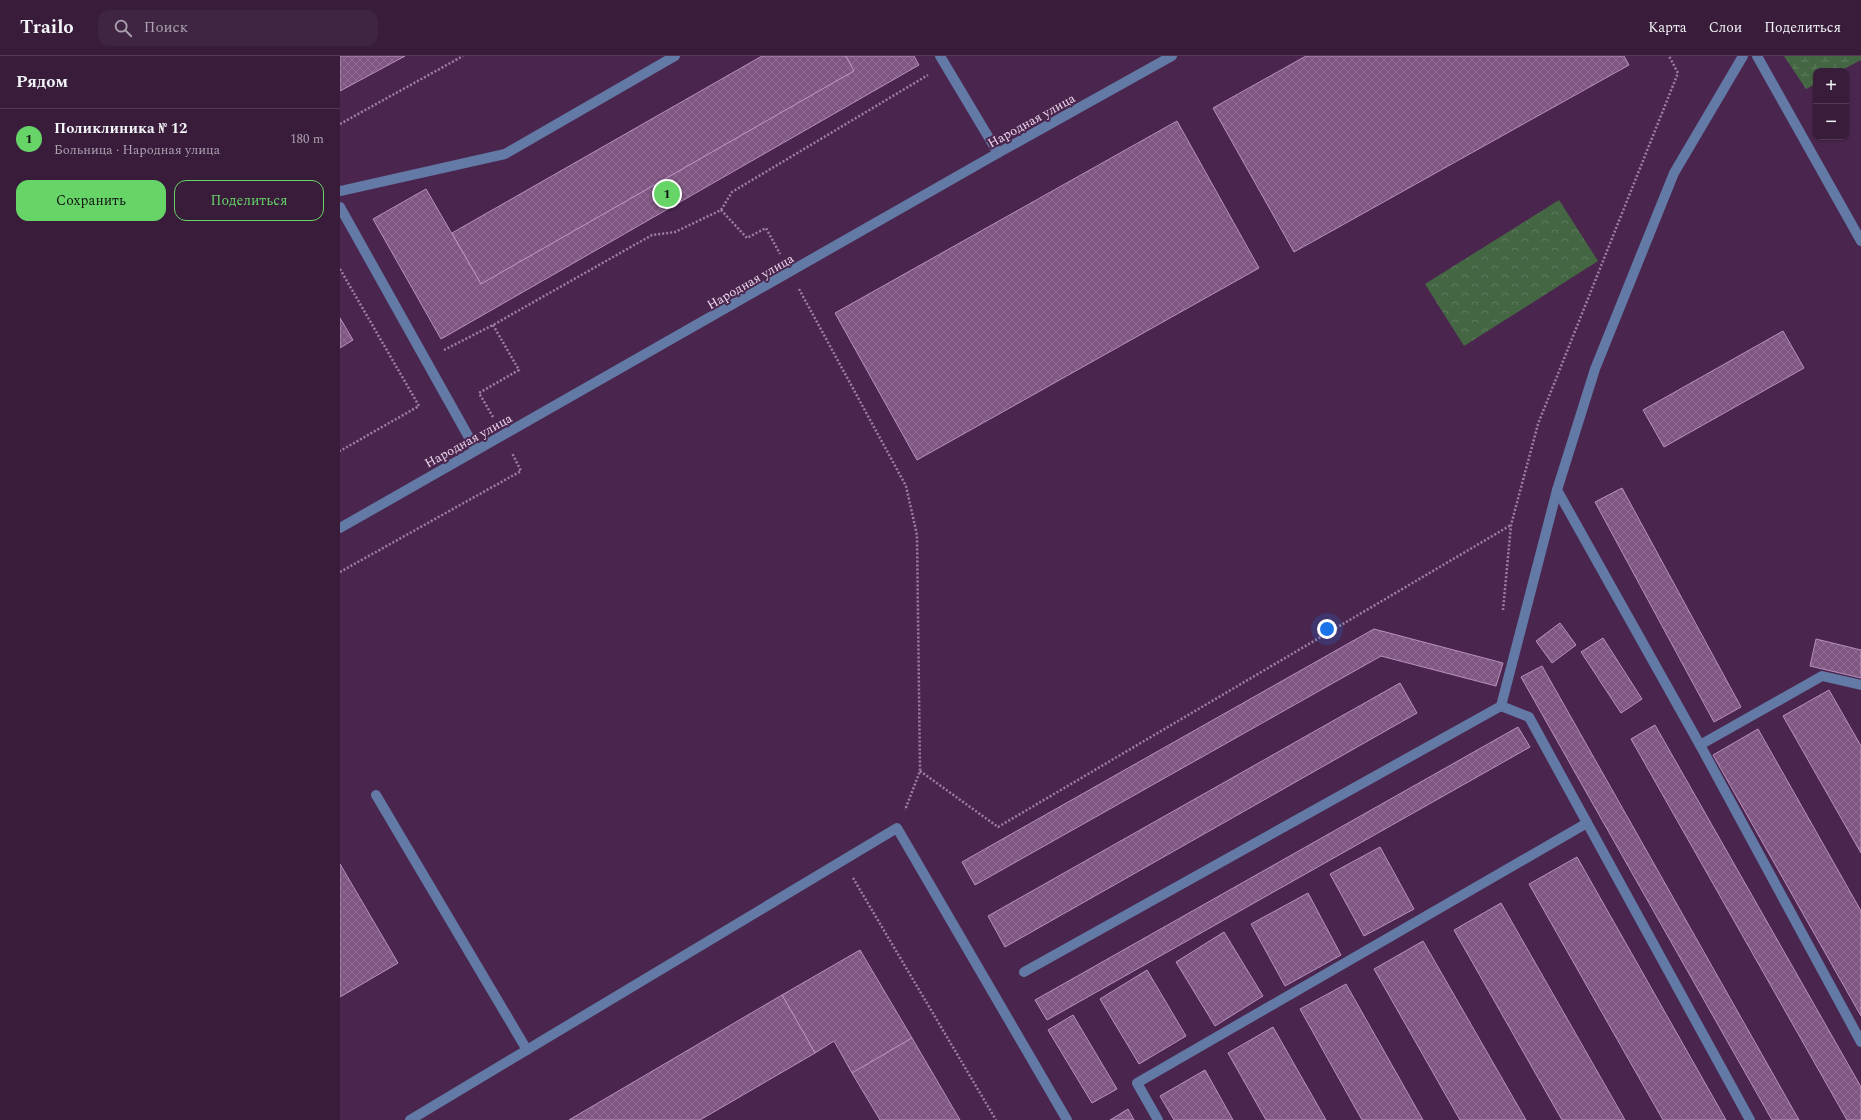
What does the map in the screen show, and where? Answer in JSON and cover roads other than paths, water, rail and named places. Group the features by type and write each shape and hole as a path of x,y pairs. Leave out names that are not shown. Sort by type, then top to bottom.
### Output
{"street":[{"path":"340,191 506,154 675,56"},
{"path":"940,56 998,153"},
{"name":"Народная улица","path":"340,528 790,273 998,153 1172,56"},
{"path":"1024,972 1501,706 1557,490 1595,369 1674,173 1742,56"},
{"path":"1757,56 1861,241"},
{"path":"340,207 476,450"},
{"path":"1557,490 1700,745 1861,1042"},
{"path":"1700,745 1822,676 1861,686"},
{"path":"1501,706 1529,717 1750,1120"},
{"path":"376,795 527,1050"},
{"path":"1158,1120 1137,1083 1587,823"},
{"path":"410,1120 897,828 1067,1120"}],"place":[{"name":"Поликлиника № 12","path":"667,194"}]}
